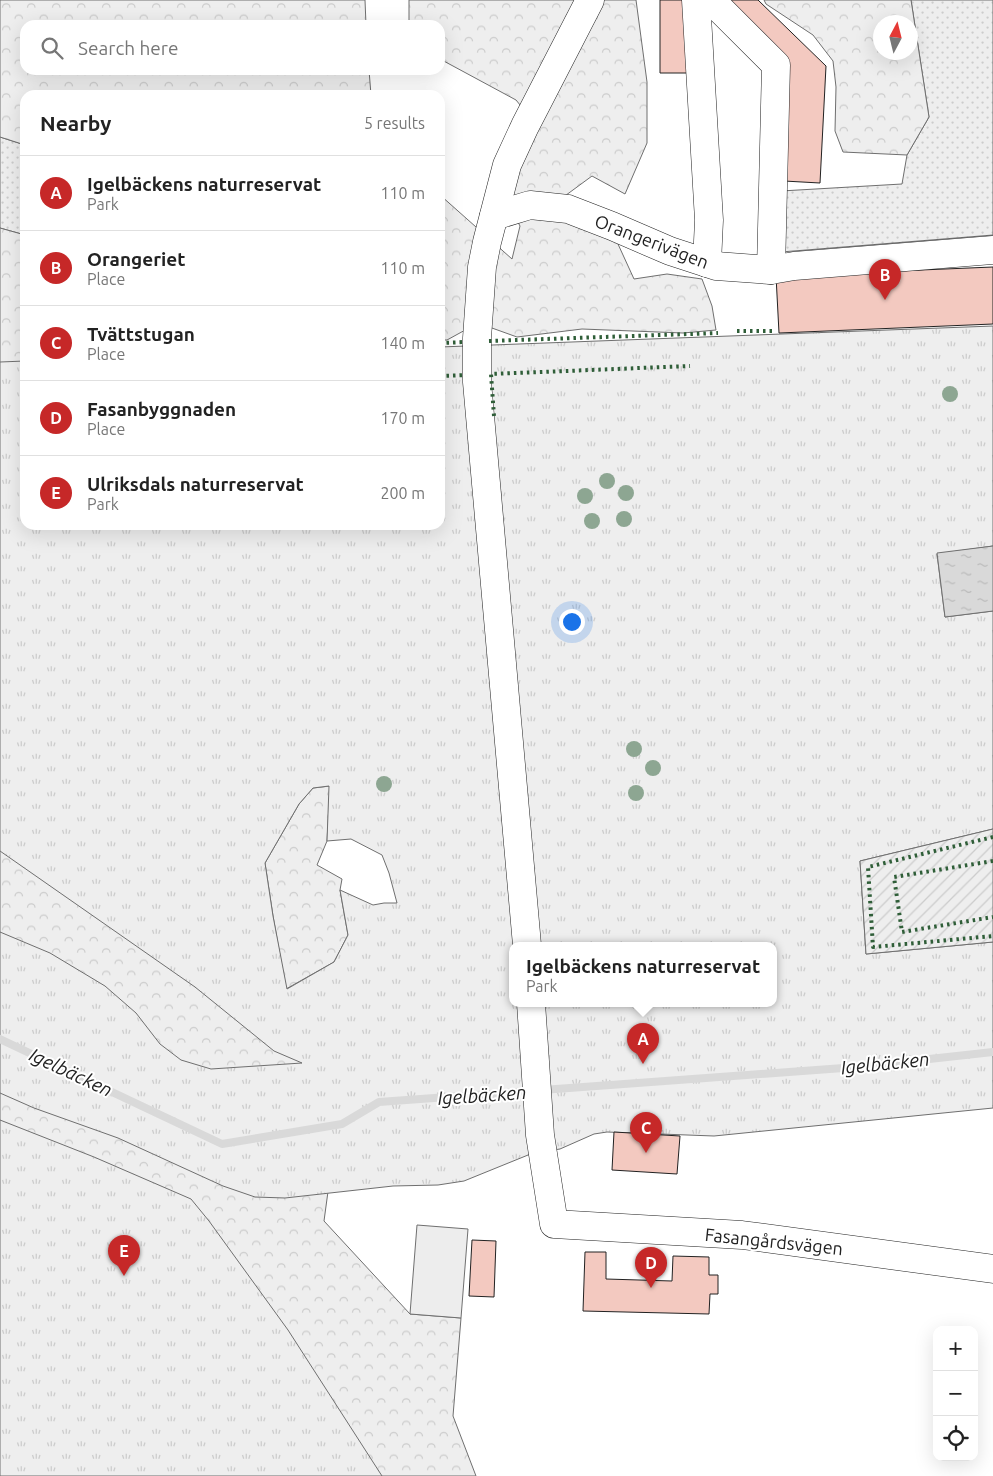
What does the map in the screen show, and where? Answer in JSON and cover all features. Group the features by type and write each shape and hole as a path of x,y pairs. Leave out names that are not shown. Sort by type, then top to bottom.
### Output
{"lane":[{"path":"526,942 477,382 480,292 482,267 507,165 590,0"},
{"path":"696,0 709,220 707,263"},
{"path":"711,0 776,65 771,270"},
{"name":"Orangerivägen","path":"494,216 530,205 568,209 670,251 716,266 771,270 794,266 993,250"},
{"name":"Fasangårdsvägen","path":"531,1007 540,1135 554,1224 742,1235 993,1269"}],"green space":[{"path":"0,0 365,0 366,20 20,20 20,75 369,75 371,90 20,90 20,143 0,137"},
{"path":"409,0 636,0 647,82 647,143 625,194 592,176 558,201 607,220 634,279 667,274 702,279 712,306 716,330 683,333 582,329 517,337 478,323 445,340 445,199 512,259 520,226 494,176 539,128 516,100 445,62 445,20 409,20"},
{"path":"764,0 911,0 913,15 873,15 873,60 918,60 918,46 929,117 907,155 843,152 835,131 836,87 833,61 813,35 766,4"},
{"path":"911,0 993,0 993,235 781,252 781,191 902,184 907,155 929,117 918,46 918,15 913,15"},
{"path":"0,137 20,143 20,234 0,228"},
{"path":"0,228 20,234 20,530 27,530 195,987 716,1119 332,1162 324,1221 410,1314 461,1318 453,1416 476,1476 0,1476"},
{"path":"993,326 993,546 937,554 945,617 993,611 993,829 860,861 866,954 993,942 993,1108 714,1136 607,1132 594,1134 560,1149 533,1153 464,1181 438,1185 393,1186 285,1198 255,1197 223,1186 118,1138 34,1108 0,1093 0,932 50,953 105,986 136,1013 160,1044 181,1060 211,1069 302,1063 274,1051 195,987 0,851 0,362 20,361 20,530 445,530 445,347","holes":["329,786 327,841 351,839 382,855 397,903 373,905 340,890 348,935 334,962 287,989 265,863 299,804 313,788"]},
{"path":"330,786 327,841 317,865 342,879 340,890 348,935 334,962 286,989 265,863 299,804 313,788"},
{"path":"993,829 993,942 866,954 860,861"},
{"path":"0,1120 94,1157 191,1199 288,1330 382,1476 0,1476"}],"shaded area":[{"path":"417,1225 468,1229 461,1318 410,1314"}],"water":[{"path":"993,546 993,611 945,617 937,553"}],"building":[{"path":"660,0 689,0 690,73 660,73"},
{"path":"722,0 758,0 826,66 820,183 784,181 789,67"},
{"path":"993,267 993,324 779,333 776,276"},
{"path":"614,1132 680,1136 677,1174 612,1170"},
{"path":"472,1240 496,1241 494,1297 469,1296"},
{"path":"585,1252 606,1252 606,1279 672,1281 673,1256 709,1257 709,1275 718,1275 718,1294 710,1294 709,1314 583,1311"}],"waterway":[{"name":"Igelbäcken","path":"0,1039 222,1144 342,1124 379,1102 857,1067 993,1052"}],"hedge":[{"path":"737,331 776,331"},
{"path":"489,341 718,333"},
{"path":"445,343 465,342"},
{"path":"494,416 491,374 690,366"},
{"path":"445,376 466,375"},
{"path":"993,837 868,867 873,947 993,936"},
{"path":"993,861 894,877 902,932 993,917"}],"place":[{"name":"Orangeriet","path":"885,300"},
{"name":"Igelbäckens naturreservat","path":"643,1064"},
{"name":"Tvättstugan","path":"646,1153"},
{"name":"Ulriksdals naturreservat","path":"124,1276"},
{"name":"Fasanbyggnaden","path":"651,1288"}]}
